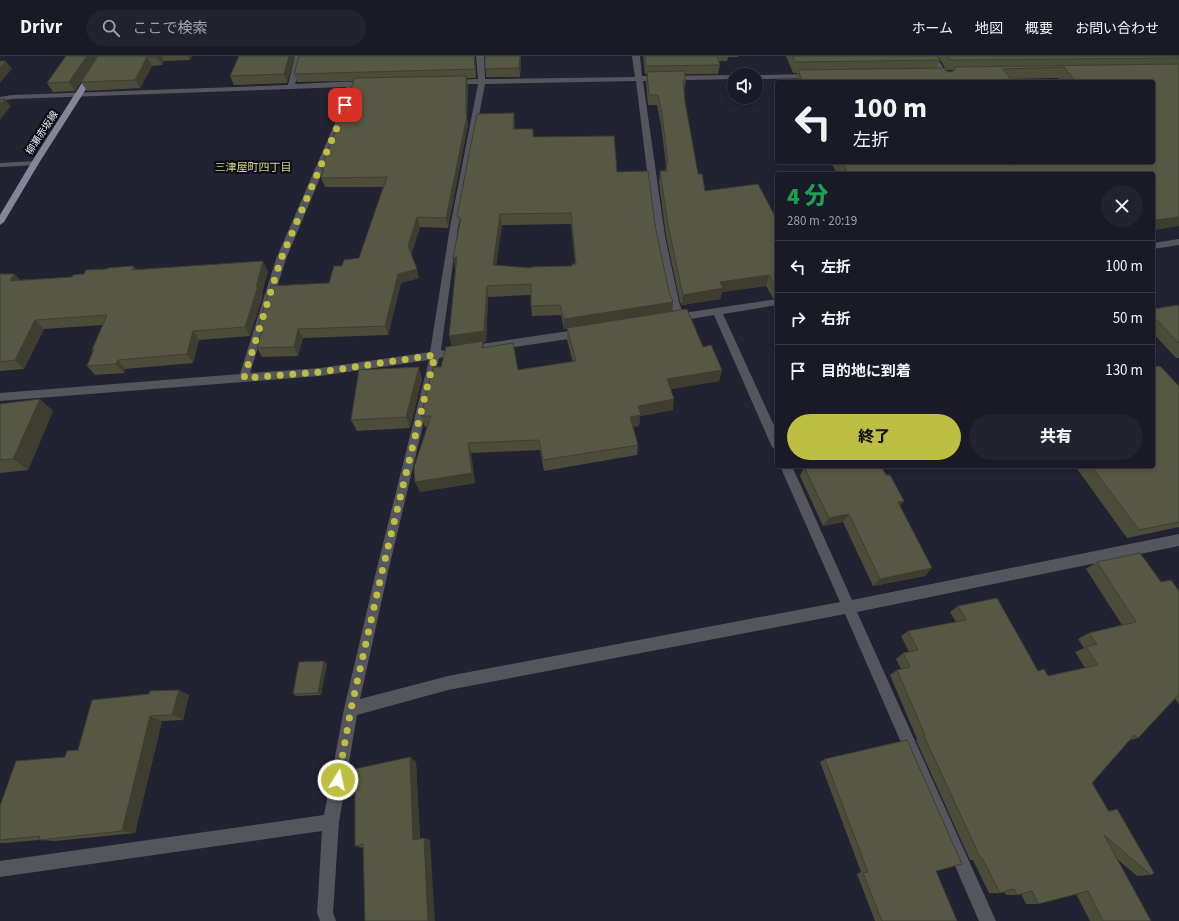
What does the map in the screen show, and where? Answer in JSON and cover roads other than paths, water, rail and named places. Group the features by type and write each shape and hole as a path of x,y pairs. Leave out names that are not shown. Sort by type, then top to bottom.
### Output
{"main road":[{"name":"柳瀬赤坂線","path":"0,222 35,163 103,56"}],"street":[{"path":"291,87 299,56"},
{"path":"328,921 325,913 331,822 351,709 382,572 435,355 454,227 482,82 480,56"},
{"path":"636,56 660,236 674,302 680,317"},
{"path":"932,56 947,80"},
{"path":"763,77 818,76"},
{"path":"443,82 727,77"},
{"path":"244,378 281,259 342,116 351,84"},
{"path":"0,99 12,97 374,84"},
{"path":"0,165 35,163"},
{"path":"1155,246 1179,242"},
{"path":"665,320 775,302"},
{"path":"717,311 775,441"},
{"path":"0,397 320,372 596,330"},
{"path":"787,468 988,921"},
{"path":"351,709 448,683 849,607 1179,540"},
{"path":"0,869 331,822"}],"district":[{"name":"三津屋町四丁目","path":"253,167"}]}
